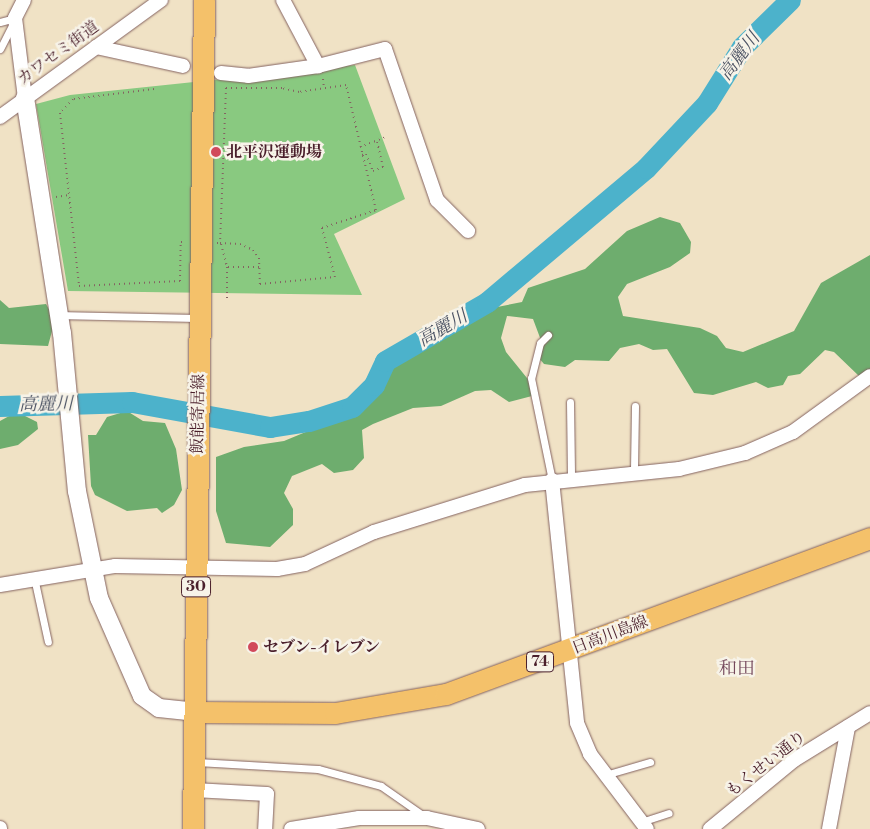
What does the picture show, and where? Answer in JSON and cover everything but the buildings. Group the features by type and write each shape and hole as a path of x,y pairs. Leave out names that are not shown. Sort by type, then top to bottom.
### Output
{"main road":[{"name":"飯能寄居線","path":"193,829 204,0"},
{"name":"日高川島線","path":"195,712 296,715 400,704 484,683 799,561 870,538"}],"street":[{"path":"24,0 15,18 24,98 60,315 71,437 92,569 109,625 142,696 159,708 195,712"},
{"name":"カワセミ街道","path":"0,117 161,0"},
{"path":"283,0 318,66"},
{"path":"96,47 183,66"},
{"path":"221,73 248,76 318,66 384,49 437,200 468,230"},
{"path":"0,585 35,582 92,569 130,565 277,569 305,564 374,532 552,480 634,470 679,469 745,453 793,432 870,376"},
{"path":"552,480 577,723 605,775 644,826"},
{"name":"もくせい通り","path":"710,829 794,760 870,713"},
{"path":"830,829 848,727"},
{"path":"194,790 267,794 265,829"},
{"path":"291,829 359,818 427,818 478,829"}],"lane":[{"path":"0,22 15,18"},
{"path":"0,49 15,18"},
{"path":"60,315 193,318"},
{"path":"548,335 540,342 531,378 552,480"},
{"path":"570,402 571,478"},
{"path":"634,470 635,406"},
{"path":"35,582 48,642"},
{"path":"194,762 318,769 381,786 427,818"},
{"path":"605,775 650,762"},
{"path":"644,826 669,813"}],"path":[{"path":"221,243 247,246 259,258 260,284 335,278 322,228 376,210 346,86 299,92 282,88 248,91 226,88 221,243 228,267 227,298"},
{"path":"154,89 73,99 60,113 79,286 180,281 181,242 185,242"},
{"path":"360,147 384,138"},
{"path":"362,155 366,154 373,171 383,168 377,141"},
{"path":"228,267 260,267"}],"green space":[{"name":"北平沢運動場","path":"355,65 405,199 334,234 362,295 68,291 36,104 70,95"},
{"path":"660,217 680,223 691,242 690,253 670,267 627,284 618,297 623,316 700,328 717,336 726,348 743,352 794,331 821,283 870,255 870,372 860,377 834,352 825,350 800,374 788,376 783,385 768,388 756,382 713,395 694,393 667,349 653,350 639,344 620,348 609,361 575,360 565,367 544,364 538,357 542,343 533,319 507,316 501,338 506,352 531,383 532,396 509,402 491,390 475,391 441,406 413,408 373,424 362,430 364,458 353,470 334,473 322,464 292,476 284,493 293,509 293,525 270,547 226,543 216,511 216,457 244,447 284,441 354,412 368,404 385,371 416,335 444,335 482,310 522,302 528,288 585,269 627,231"},
{"path":"0,300 9,308 46,304 55,320 48,346 0,344"},
{"path":"127,411 143,421 165,423 176,449 182,490 174,505 162,513 157,508 127,511 95,495 91,486 88,435 96,435 107,417"},
{"path":"11,415 25,416 37,422 38,429 18,445 0,449 0,421"}],"waterway":[{"name":"高麗川","path":"0,406 132,402 270,427 309,421 352,407 374,385 385,361 487,302 646,168 707,103 742,47 790,0"}],"place":[{"name":"北平沢運動場","path":"216,152"},
{"name":"セブン-イレブン","path":"253,647"}],"district":[{"name":"和田","path":"737,669"}]}
